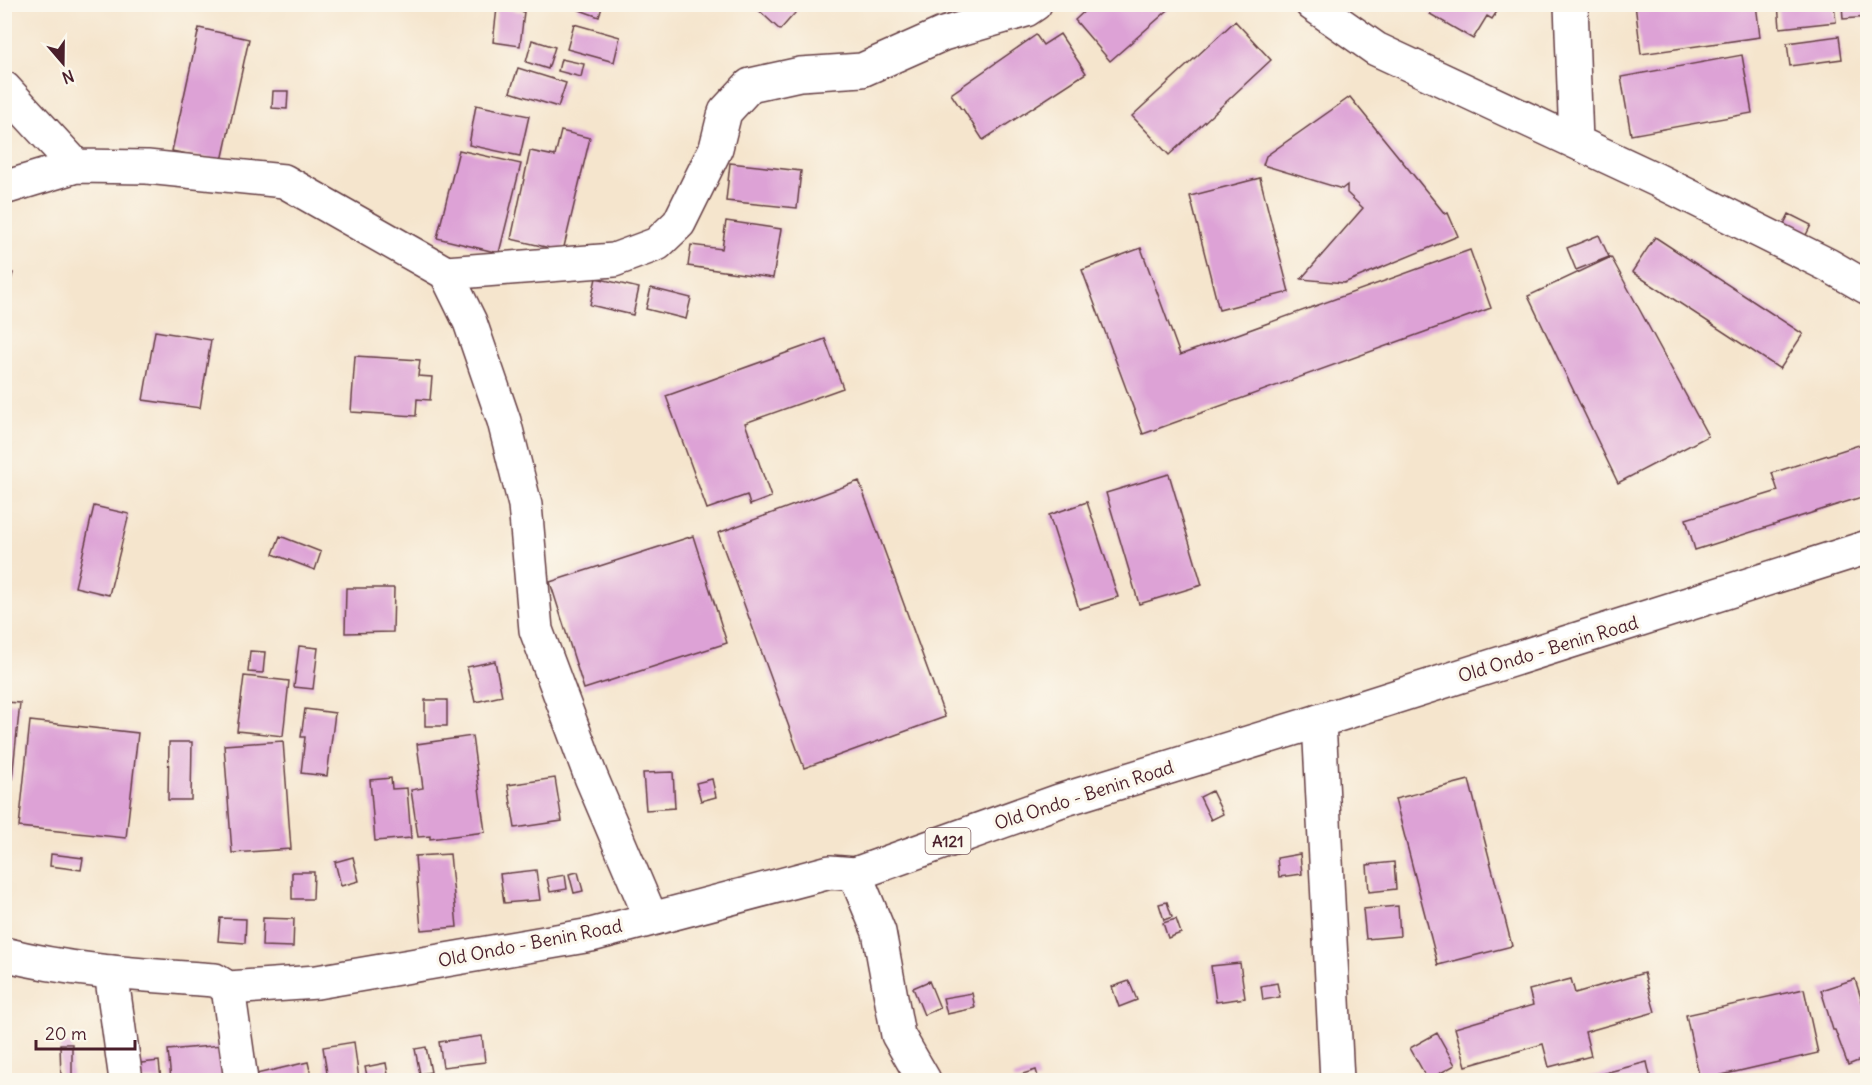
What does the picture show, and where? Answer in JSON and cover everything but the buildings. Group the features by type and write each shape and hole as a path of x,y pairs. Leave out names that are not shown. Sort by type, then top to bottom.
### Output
{"street":[{"path":"4,188 76,166 147,167 284,181 446,273 614,260 657,244 679,223 716,148 725,112 750,85 800,74 862,70 943,34 1026,10 1035,4"},
{"path":"1312,4 1376,49 1576,142 1818,260 1868,288"},
{"path":"1571,4 1576,142"},
{"path":"4,88 76,166"},
{"path":"446,273 470,322 504,421 525,505 536,630 591,777 651,918"},
{"name":"Old Ondo - Benin Road","path":"4,954 111,972 215,980 228,988 317,982 591,935 830,872 855,874 1059,801 1868,547"},
{"path":"1319,721 1338,1080"},
{"path":"855,874 879,932 898,1035 924,1080"},
{"path":"111,972 126,1080"},
{"path":"228,988 241,1080"}]}
